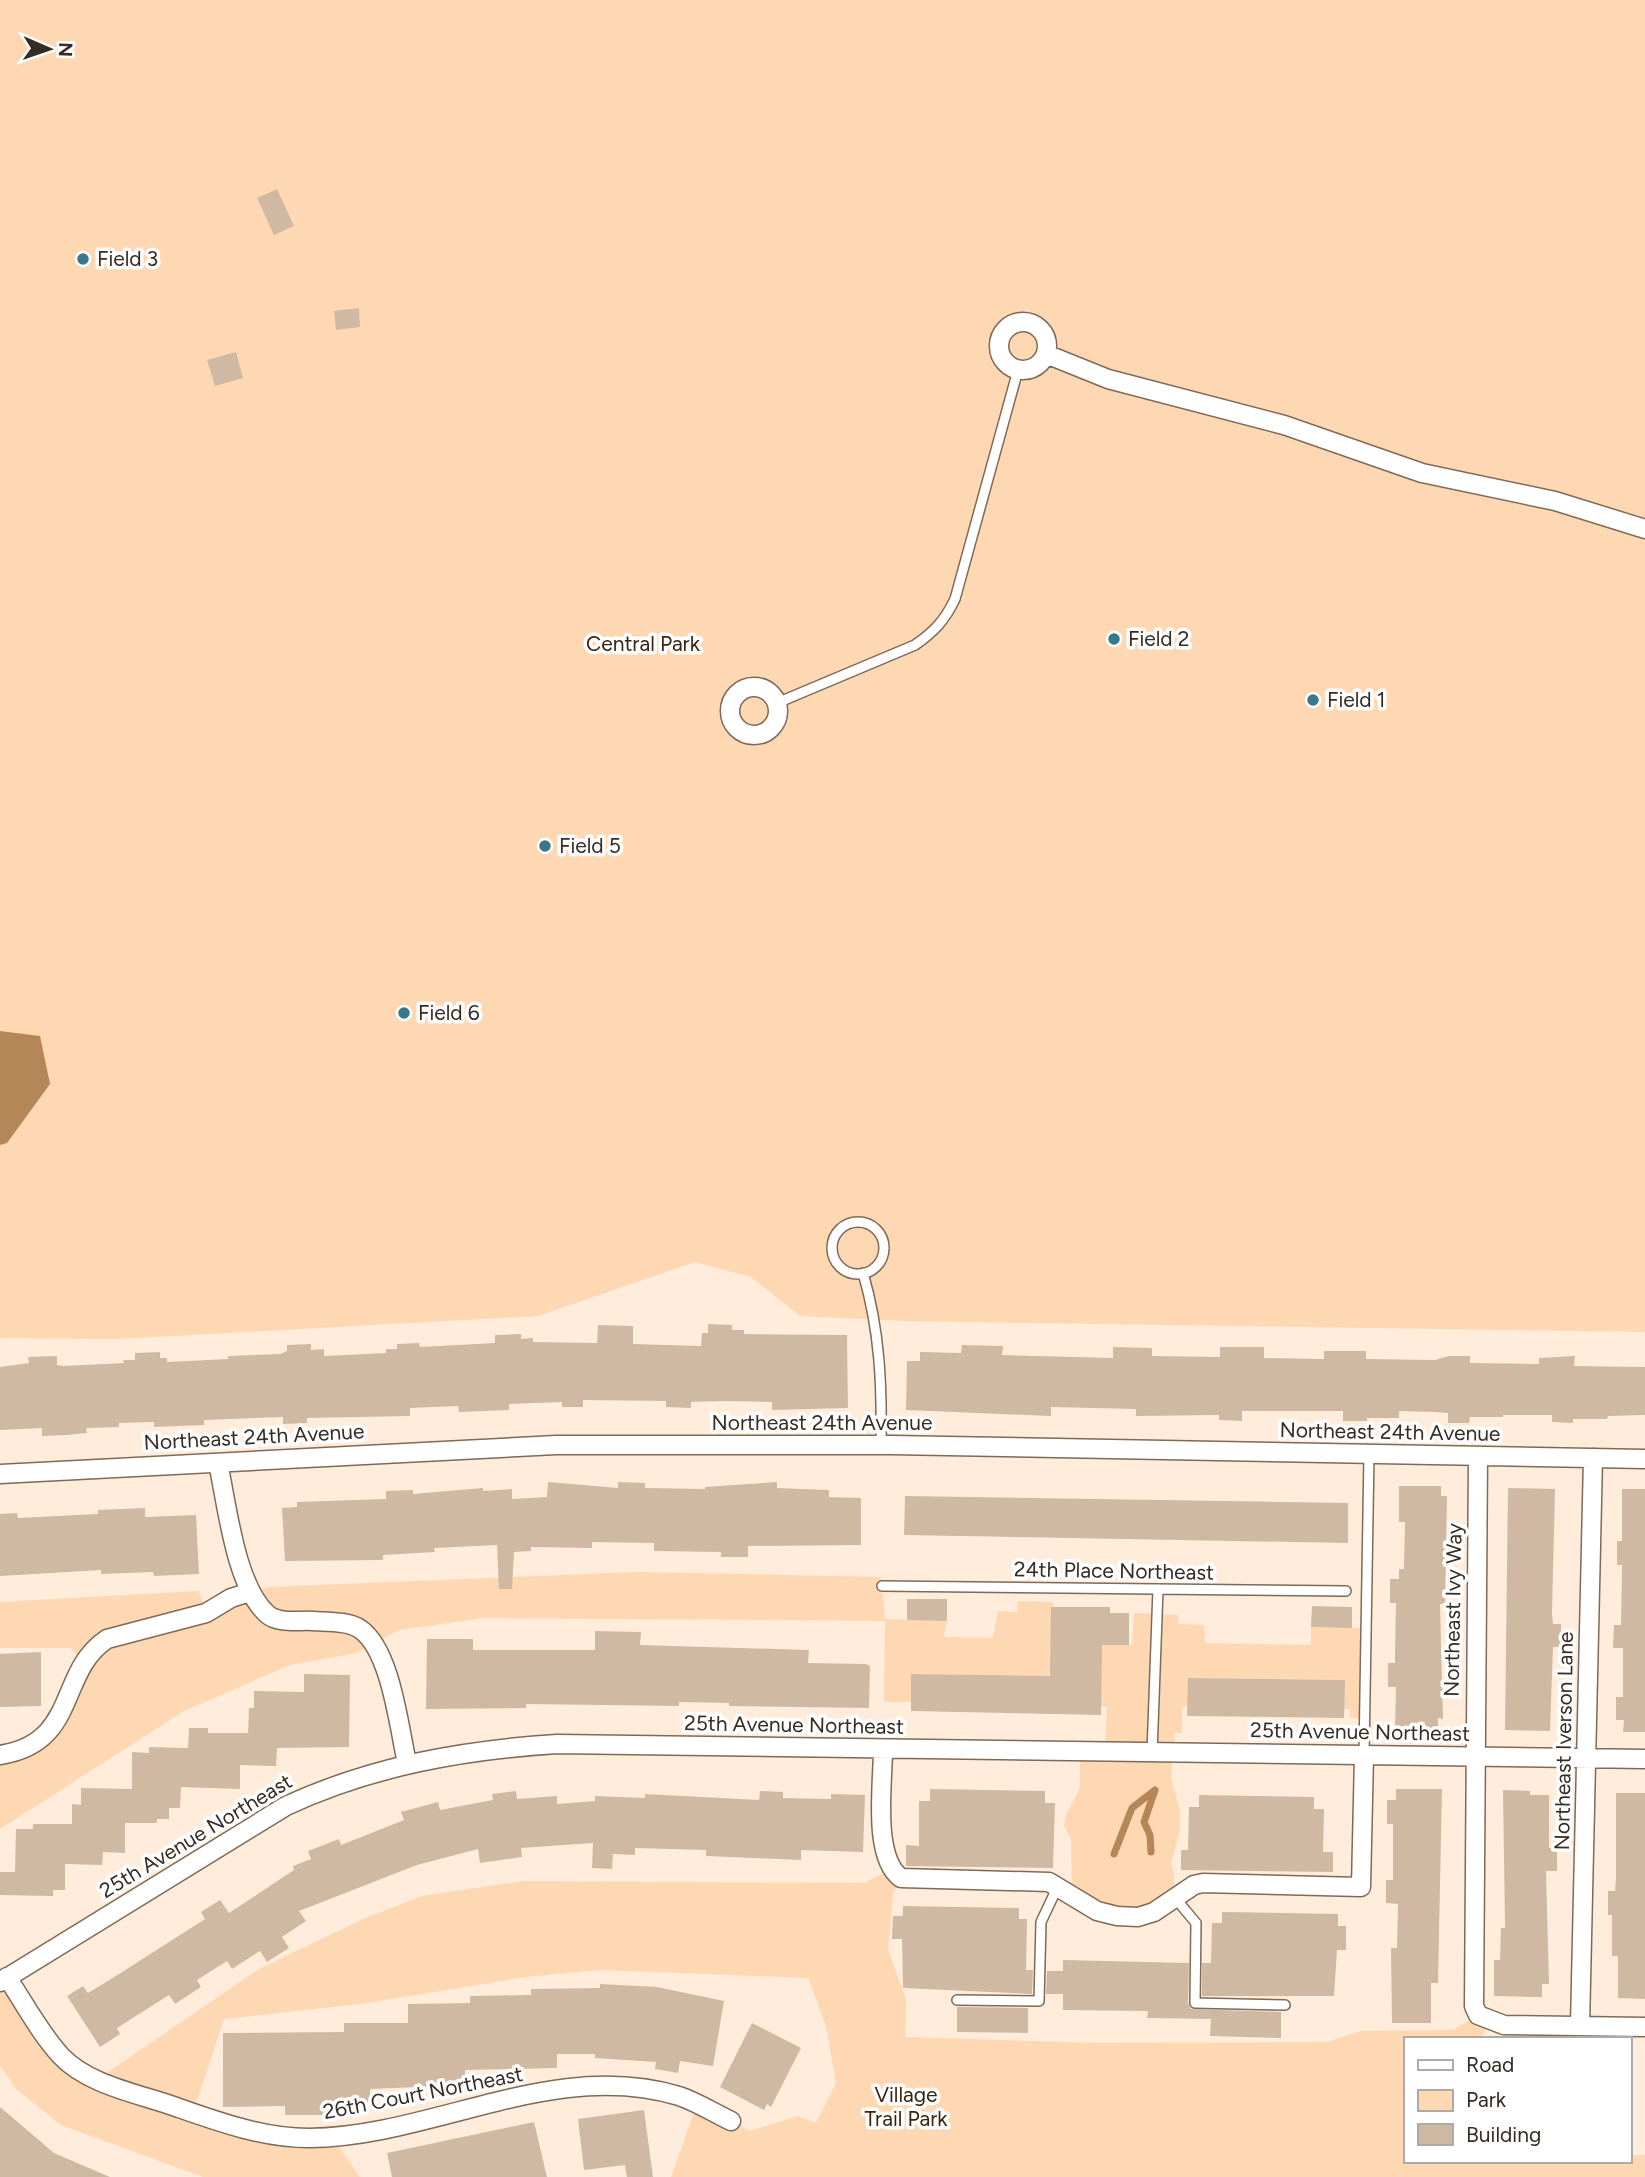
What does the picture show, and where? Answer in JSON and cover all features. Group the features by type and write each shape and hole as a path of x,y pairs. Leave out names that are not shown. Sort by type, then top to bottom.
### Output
{"street":[{"path":"1028,323 1036,326 1046,338 1046,354 1037,366 1018,370 1008,365 999,351 1001,335 1013,324 1028,323"},
{"path":"1046,354 1108,379 1284,425 1422,473 1555,501 1645,529"},
{"name":"Northeast 24th Avenue","path":"0,1474 556,1445 881,1445 1645,1459"},
{"name":"Northeast Ivy Way","path":"1478,1457 1471,1992 1478,2015 1504,2025 1580,2025"},
{"name":"Northeast Iverson Lane","path":"1580,2025 1594,1458"},
{"path":"218,1463 250,1592 269,1616 286,1621 345,1623 360,1628 375,1644 392,1694 407,1763"},
{"path":"0,1755 23,1750 49,1732 69,1700 83,1665 97,1646 107,1639 206,1613 231,1598 250,1592"},
{"name":"25th Avenue Northeast","path":"3,1979 254,1823 317,1792 407,1763 492,1748 557,1744 1645,1759"},
{"path":"883,1749 883,1847 891,1870 901,1878 1049,1882 1059,1885 1097,1911 1138,1917 1154,1912 1194,1885 1203,1883 1361,1887 1364,1755"},
{"name":"26th Court Northeast","path":"3,1979 61,2056 75,2067 98,2080 239,2129 275,2135 331,2137 583,2087 652,2090 680,2096 731,2121"},
{"path":"1580,2025 1645,2026"}],"lane":[{"path":"777,703 915,645 933,633 947,617 955,599 1018,370"},
{"path":"861,1222 875,1229 883,1243 882,1259 871,1271 863,1273 845,1270 834,1257 832,1248 838,1232 853,1223 861,1222"},
{"path":"863,1273 876,1320 882,1366 881,1445"},
{"path":"1364,1755 1369,1454"},
{"name":"24th Place Northeast","path":"882,1586 1346,1591"},
{"path":"1152,1753 1158,1589"},
{"path":"957,2000 1039,2001 1041,1922 1059,1885"},
{"path":"1176,1899 1196,1923 1195,2003 1285,2005"}],"green space":[{"name":"Central Park","path":"0,0 1645,0 1645,1332 905,1321 800,1316 751,1277 695,1262 538,1316 117,1339 0,1338 0,1145 7,1143 40,1037 0,1031"},
{"path":"637,1572 881,1577 885,1619 947,1621 944,1637 993,1638 998,1611 1017,1612 1018,1601 1053,1602 1051,1644 1132,1645 1134,1613 1178,1615 1179,1624 1204,1625 1205,1643 1311,1645 1311,1627 1366,1628 1364,1718 1350,1718 1350,1709 1344,1709 1344,1680 1188,1678 1188,1706 1182,1707 1182,1733 1175,1733 1171,1778 1180,1811 1180,1830 1171,1863 1174,1873 1173,1902 1138,1917 1072,1896 1071,1839 1064,1826 1066,1815 1080,1788 1080,1752 1105,1752 1107,1707 1101,1706 1101,1677 912,1674 911,1702 884,1702 885,1621 483,1618 399,1630 357,1653 290,1665 184,1711 0,1829 0,1755 36,1742 83,1665 71,1648 0,1648 0,1602 199,1591 206,1613 268,1587"},
{"name":"Village Trail Park","path":"891,1870 901,1878 893,1894 888,1950 906,1999 905,2037 1096,2043 1327,2042 1360,2031 1453,2030 1477,2016 1488,2021 1483,2037 1404,2037 1404,2163 1631,2163 1631,2155 1645,2155 1645,2177 671,2177 697,2104 750,2131 798,2116 816,2123 836,2083 826,2026 808,1978 600,1970 525,1977 367,2003 224,2019 193,2113 332,2137 360,2177 203,2177 61,2125 16,2089 0,2065 0,1982 61,2056 98,2079 259,1969 363,1919 422,1896 523,1881 864,1883"}],"shaded area":[{"path":"0,1031 40,1036 50,1084 7,1143 0,1145"}],"building":[{"path":"277,189 294,226 274,235 257,198"},
{"path":"359,308 360,327 336,330 334,311"},
{"path":"236,352 243,378 215,386 207,360"},
{"path":"708,1324 732,1325 732,1330 744,1330 744,1334 847,1335 848,1408 772,1410 772,1402 722,1401 691,1402 691,1408 666,1407 666,1401 583,1400 583,1407 562,1407 562,1402 509,1404 509,1410 459,1412 458,1406 410,1408 410,1416 307,1418 307,1423 283,1424 283,1417 204,1420 204,1425 154,1427 154,1422 119,1423 119,1427 86,1428 87,1433 42,1436 42,1428 0,1430 0,1367 29,1363 28,1357 57,1356 57,1365 64,1366 124,1363 123,1360 135,1360 135,1353 160,1352 160,1358 167,1358 167,1362 280,1354 287,1351 287,1345 311,1344 311,1350 324,1349 324,1356 386,1353 386,1349 397,1349 397,1344 419,1343 420,1347 495,1343 495,1335 521,1334 521,1339 533,1338 533,1342 597,1343 598,1325 633,1326 633,1344 701,1346 702,1333 708,1333"},
{"path":"962,1345 1003,1346 1002,1355 1113,1358 1113,1347 1152,1348 1152,1356 1220,1357 1220,1347 1264,1347 1264,1358 1324,1359 1324,1351 1366,1351 1366,1359 1435,1360 1449,1356 1470,1356 1470,1363 1539,1364 1539,1358 1575,1356 1574,1366 1645,1367 1645,1415 1573,1419 1573,1423 1552,1422 1552,1415 1503,1415 1470,1417 1469,1423 1448,1423 1448,1413 1399,1411 1399,1418 1343,1421 1343,1411 1242,1411 1242,1421 1219,1420 1219,1415 1136,1416 1136,1409 1051,1407 1051,1416 906,1410 907,1361 920,1361 920,1352 961,1353"},
{"path":"548,1482 618,1488 618,1482 645,1483 645,1488 705,1489 777,1482 777,1488 829,1490 829,1497 861,1498 861,1545 748,1546 748,1557 721,1557 721,1552 654,1551 654,1543 592,1542 592,1548 531,1547 531,1551 514,1552 512,1589 499,1589 497,1545 434,1548 435,1552 383,1555 383,1560 285,1561 282,1508 297,1507 297,1502 386,1499 386,1491 413,1490 413,1494 483,1488 483,1491 512,1489 512,1499 547,1497"},
{"path":"1399,1486 1441,1486 1441,1496 1447,1496 1445,1604 1440,1604 1443,1719 1438,1718 1438,1729 1395,1728 1396,1687 1388,1687 1388,1663 1395,1663 1396,1603 1390,1603 1390,1579 1399,1579 1399,1569 1404,1569 1405,1522 1399,1522"},
{"path":"1508,1488 1555,1489 1552,1613 1553,1624 1561,1624 1561,1647 1553,1647 1550,1731 1505,1730"},
{"path":"1622,1489 1645,1489 1645,1732 1623,1732 1624,1720 1616,1720 1616,1697 1623,1697 1623,1648 1613,1648 1614,1625 1621,1625 1622,1565 1617,1565 1617,1541 1622,1541"},
{"path":"905,1496 1348,1503 1348,1543 904,1535"},
{"path":"145,1508 145,1517 196,1515 199,1574 101,1574 101,1570 0,1576 0,1514 17,1513 18,1518 98,1514 98,1510"},
{"path":"907,1599 947,1599 947,1621 907,1620"},
{"path":"1312,1606 1352,1607 1352,1628 1311,1627"},
{"path":"1051,1607 1110,1607 1110,1613 1129,1613 1129,1645 1102,1645 1101,1715 911,1711 911,1674 1050,1676"},
{"path":"595,1631 641,1632 640,1645 809,1650 808,1663 866,1664 870,1666 869,1708 729,1706 729,1703 679,1702 679,1706 526,1704 526,1708 426,1709 427,1639 473,1639 473,1650 595,1650"},
{"path":"41,1652 41,1706 0,1707 0,1654"},
{"path":"304,1674 350,1675 349,1747 277,1748 276,1766 240,1765 240,1789 181,1787 180,1808 169,1808 169,1819 157,1819 157,1823 125,1823 125,1853 103,1852 102,1865 65,1864 65,1890 53,1890 53,1896 0,1895 0,1872 15,1872 16,1829 33,1829 33,1824 72,1824 72,1804 81,1805 81,1788 132,1789 132,1752 149,1753 149,1747 188,1748 189,1728 208,1728 208,1733 248,1733 249,1708 254,1708 254,1691 304,1692"},
{"path":"1188,1678 1345,1680 1344,1718 1187,1716"},
{"path":"930,1789 1045,1791 1045,1803 1055,1803 1053,1868 906,1866 906,1845 919,1846 919,1801 930,1801"},
{"path":"1396,1789 1442,1789 1438,1983 1431,1983 1431,2023 1392,2023 1391,1948 1397,1948 1398,1904 1386,1903 1386,1880 1393,1880 1393,1824 1387,1824 1387,1800 1396,1800"},
{"path":"1503,1790 1549,1795 1549,1848 1557,1848 1557,1871 1546,1871 1549,1984 1542,1984 1542,1997 1494,1996 1494,1960 1500,1960 1501,1928 1505,1928"},
{"path":"516,1791 517,1799 557,1796 557,1804 595,1801 595,1796 645,1798 645,1794 759,1800 760,1791 783,1792 783,1798 831,1799 831,1794 865,1795 863,1852 801,1850 801,1860 706,1856 706,1850 635,1848 635,1855 613,1854 612,1869 592,1868 593,1843 521,1848 522,1857 480,1863 478,1849 417,1865 299,1911 306,1921 282,1937 289,1948 267,1962 260,1951 232,1969 227,1961 197,1980 201,1987 175,2004 169,1995 117,2028 120,2034 100,2047 67,1996 83,1986 88,1993 119,1974 205,1919 201,1912 220,1900 229,1913 294,1870 293,1866 311,1859 308,1851 339,1839 341,1845 404,1820 401,1812 438,1802 440,1810 493,1800 492,1794"},
{"path":"1616,1793 1645,1793 1645,1999 1618,1998 1618,1956 1612,1956 1612,1915 1608,1915 1608,1891 1615,1891 1616,1880"},
{"path":"1199,1795 1314,1797 1314,1809 1324,1809 1323,1852 1333,1852 1333,1872 1181,1870 1181,1850 1188,1850 1189,1807 1199,1807"},
{"path":"903,1906 1019,1908 1019,1919 1027,1919 1026,1970 1033,1970 1032,1994 903,1988 902,1939 892,1939 893,1916 903,1916"},
{"path":"1222,1912 1338,1914 1338,1926 1346,1926 1346,1950 1337,1950 1334,1996 1202,1996 1202,1963 1211,1963 1212,1923 1222,1923"},
{"path":"1063,1960 1189,1963 1188,2003 1191,2009 1281,2012 1281,2038 1210,2036 1211,2019 1147,2018 1148,2011 1063,2010 1063,1994 1046,1994 1047,1971 1063,1971"},
{"path":"600,1984 657,1987 724,2001 713,2066 680,2061 678,2073 655,2069 656,2062 595,2058 595,2054 557,2054 557,2068 465,2070 465,2085 370,2089 370,2102 341,2103 341,2115 285,2115 285,2106 223,2107 223,2033 344,2032 344,2023 408,2023 408,2004 470,2003 470,1996 531,1995 531,1989 600,1988"},
{"path":"957,2007 1028,2008 1028,2033 957,2032"},
{"path":"752,2023 801,2048 771,2107 767,2104 764,2110 720,2087"},
{"path":"0,2107 54,2153 110,2177 0,2177"},
{"path":"644,2110 653,2177 627,2177 625,2165 584,2170 578,2119"},
{"path":"534,2122 547,2177 392,2177 387,2153"}],"waterway":[{"path":"1151,1852 1150,1835 1144,1822 1155,1790"},
{"path":"1114,1854 1132,1808 1155,1790"}],"place":[{"name":"Field 3","path":"83,259"},
{"name":"Field 2","path":"1114,639"},
{"name":"Field 1","path":"1313,700"},
{"name":"Field 5","path":"545,846"},
{"name":"Field 6","path":"404,1013"}]}
